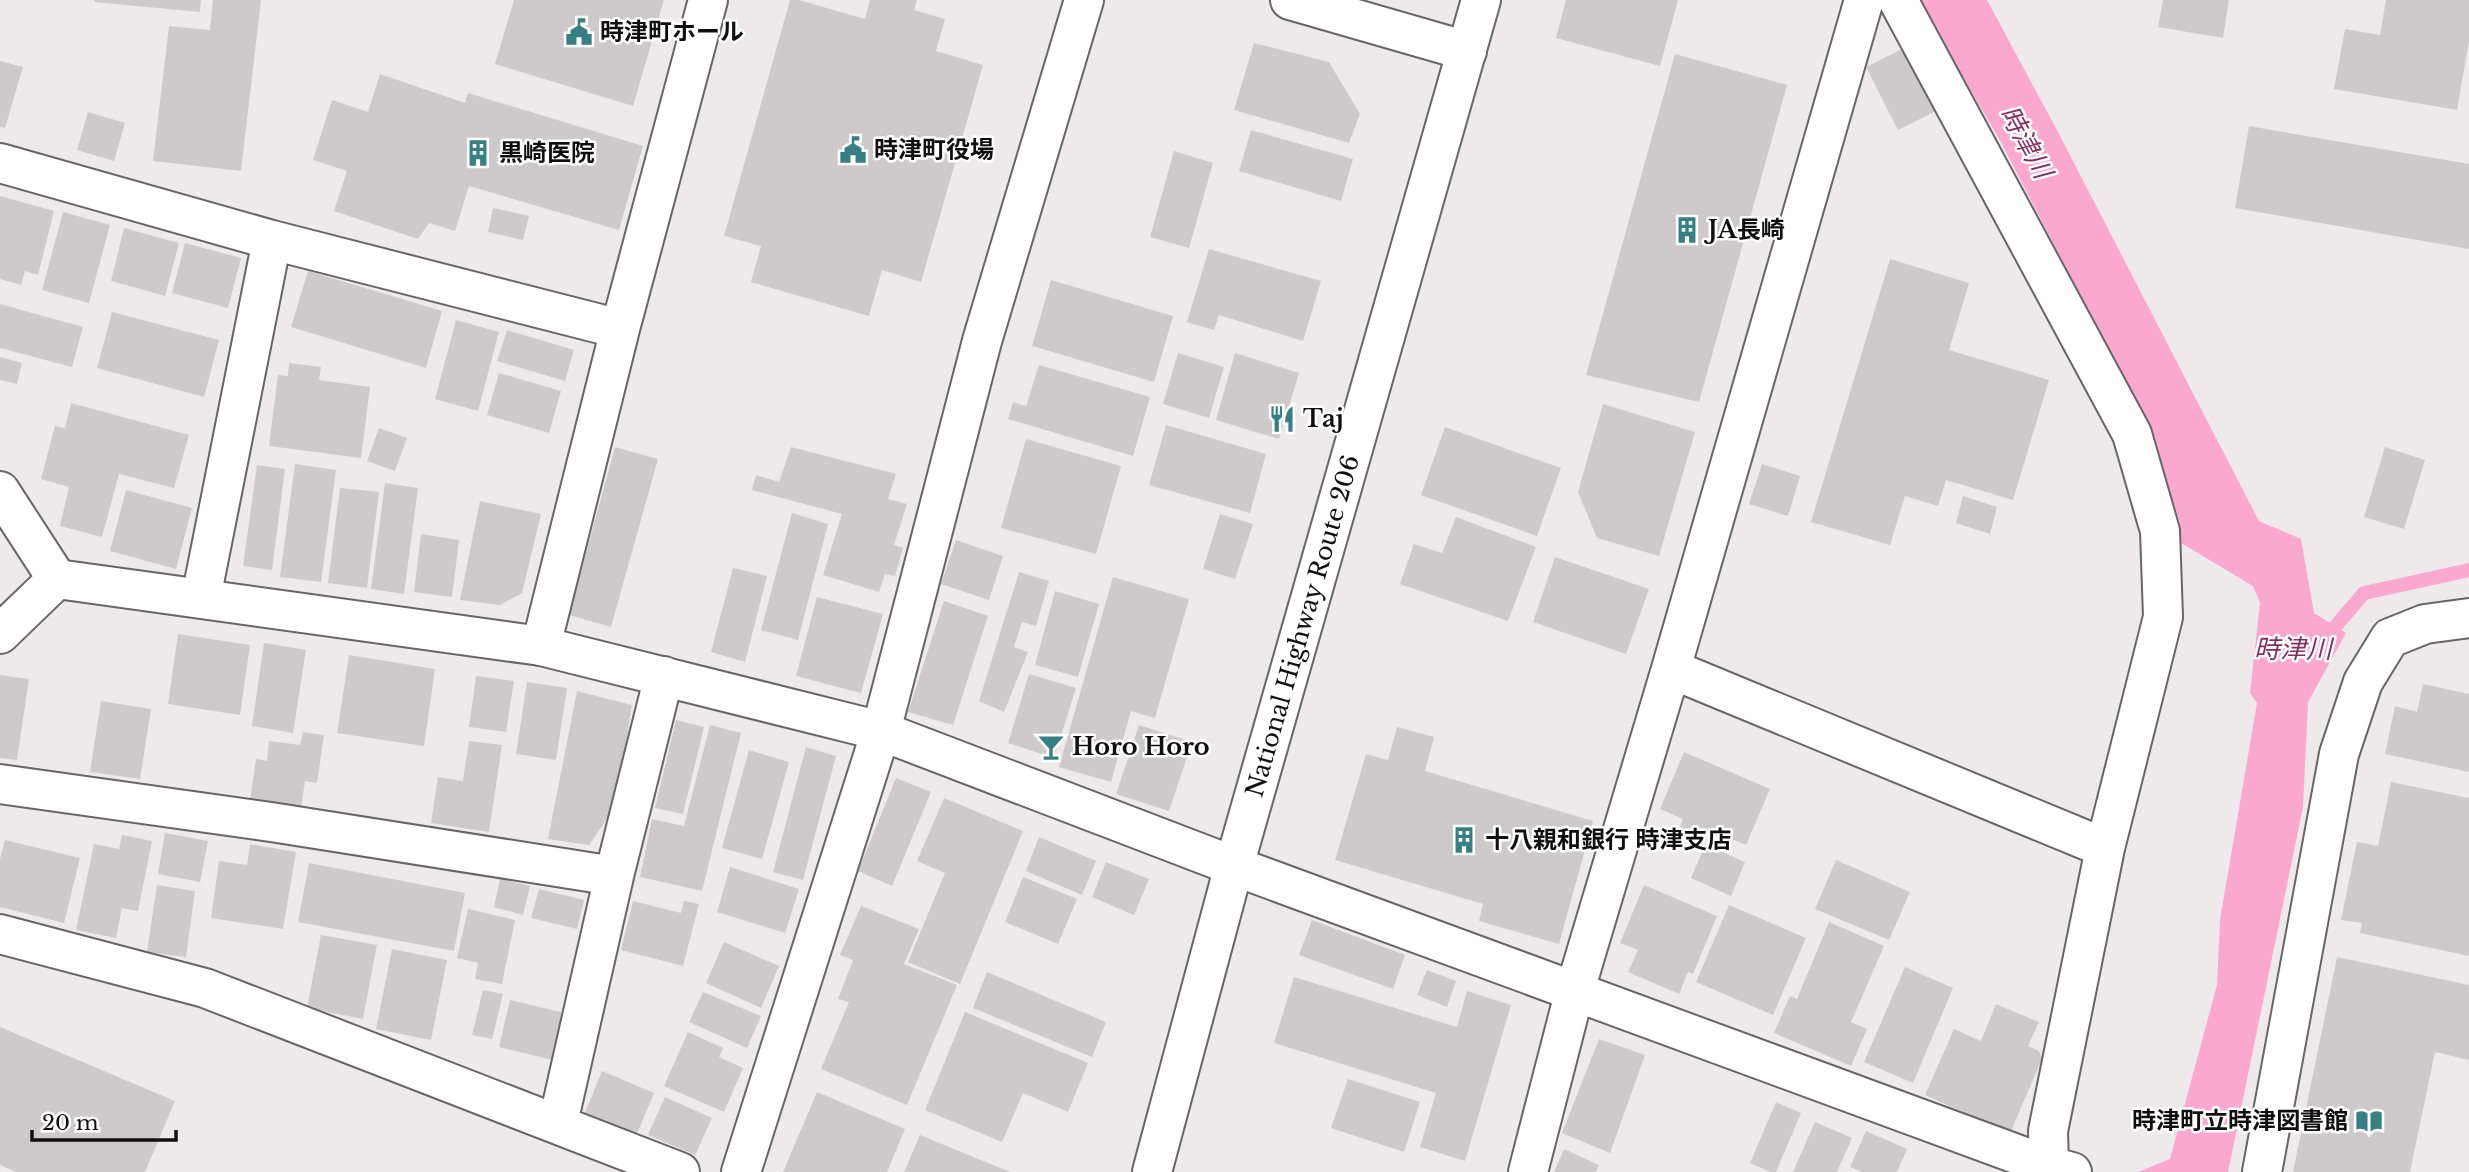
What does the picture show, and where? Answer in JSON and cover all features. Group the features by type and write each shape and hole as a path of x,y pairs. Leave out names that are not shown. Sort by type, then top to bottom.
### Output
{"main road":[{"path":"541,646 620,329 708,0"},
{"path":"741,1172 881,731 982,341 1084,0"},
{"path":"1290,0 1467,51"},
{"name":"National Highway Route 206","path":"1153,1172 1234,866 1480,0"},
{"path":"1528,1172 1575,990 1671,669 1864,0"},
{"path":"1898,0 2132,434 2160,531 2163,617 2105,848 2048,1130 2056,1170"},
{"path":"0,163 272,240 620,329"},
{"path":"201,598 272,240"},
{"path":"0,491 57,579 541,646 881,731 1234,866 2056,1170"},
{"path":"0,634 57,579"},
{"path":"2262,1172 2339,754 2363,682 2390,638 2425,624 2469,618"},
{"path":"1671,669 2105,848"},
{"path":"558,1123 614,876 664,676"},
{"path":"0,784 271,822 614,876"},
{"path":"0,934 205,988 680,1172"}],"water":[{"name":"時津川","path":"1918,0 1987,0 2259,521 2301,539 2314,613 2346,633 2308,702 2303,807 2228,1172 2138,1172 2170,1159 2217,985 2220,920 2257,703 2250,693 2260,603 2253,586 2176,540 2180,522 2145,422 2002,144"}],"building":[{"path":"94,0 201,0 200,12"},
{"path":"213,0 261,0 241,171 153,161 169,26 210,30"},
{"name":"時津町ホール","path":"514,0 664,0 633,106 495,64"},
{"name":"時津町役場","path":"790,0 799,0 865,19 870,0 917,0 914,10 945,19 936,51 983,65 921,282 882,270 869,316 751,282 761,246 724,236"},
{"path":"1566,0 1678,0 1660,66 1556,38"},
{"path":"2163,0 2229,0 2223,38 2158,27"},
{"path":"2386,0 2469,0 2469,41 2457,110 2334,89 2345,29 2380,35"},
{"path":"1254,43 1329,62 1360,114 1349,143 1234,110"},
{"path":"1904,48 1936,111 1898,130 1866,67"},
{"name":"JA長崎","path":"1675,54 1787,85 1699,402 1586,375"},
{"path":"0,61 23,67 5,128 0,127"},
{"name":"黒崎医院","path":"380,74 465,103 468,93 643,146 619,230 469,186 455,231 429,223 418,239 334,211 347,171 313,160 332,100 368,112"},
{"path":"88,112 125,123 114,161 77,150"},
{"path":"2249,126 2469,164 2469,249 2235,208"},
{"path":"1251,130 1353,159 1341,201 1239,171"},
{"path":"1174,151 1213,163 1189,248 1150,237"},
{"path":"0,196 54,211 38,275 25,271 21,285 0,279"},
{"path":"493,208 529,216 523,240 488,232"},
{"path":"63,212 110,225 89,303 42,290"},
{"path":"124,228 179,243 165,296 111,281"},
{"path":"185,243 241,258 228,308 172,293"},
{"path":"1209,249 1321,281 1303,341 1219,315 1214,330 1187,322"},
{"path":"1890,259 1969,283 1949,350 2049,380 2013,500 1946,480 1938,506 1905,496 1890,545 1811,522"},
{"path":"308,271 442,311 426,368 291,327"},
{"path":"1051,280 1173,316 1154,382 1032,346"},
{"path":"0,304 83,327 72,367 0,348"},
{"path":"112,312 219,340 204,397 97,368"},
{"path":"456,320 499,332 478,411 435,399"},
{"path":"507,330 574,350 565,381 497,361"},
{"path":"1178,353 1224,367 1209,418 1163,404"},
{"path":"1235,353 1299,373 1279,439 1216,420"},
{"path":"0,357 22,363 17,384 0,380"},
{"path":"289,363 321,367 319,380 370,387 361,458 269,446 278,375 288,376"},
{"path":"1039,365 1150,397 1133,456 1008,419 1013,402 1026,406"},
{"path":"499,373 561,391 549,433 487,415"},
{"path":"71,403 189,435 174,488 119,474 102,537 60,526 69,487 41,479 55,426 65,428"},
{"path":"1603,404 1695,432 1659,556 1597,538 1578,492"},
{"path":"1166,425 1266,454 1250,513 1149,485"},
{"path":"1445,427 1561,468 1537,536 1421,495"},
{"path":"379,428 407,438 395,471 367,461"},
{"path":"1026,439 1121,466 1096,554 1001,528"},
{"path":"615,447 658,459 611,627 569,615"},
{"path":"791,447 896,474 888,499 907,504 894,545 903,548 895,576 885,574 879,592 823,575 842,514 752,490 756,475 779,482"},
{"path":"2385,447 2425,460 2404,529 2364,517"},
{"path":"295,464 336,470 321,582 280,577"},
{"path":"1762,464 1800,476 1788,516 1749,504"},
{"path":"257,465 285,469 272,570 243,566"},
{"path":"385,483 418,488 404,594 371,589"},
{"path":"340,488 379,492 367,588 328,583"},
{"path":"126,490 192,508 176,569 110,551"},
{"path":"1963,496 1997,507 1990,534 1956,523"},
{"path":"480,501 541,514 522,593 500,605 460,600"},
{"path":"792,513 828,524 798,640 761,630"},
{"path":"1220,514 1253,524 1235,579 1203,569"},
{"path":"1456,517 1536,547 1508,621 1400,584 1414,544 1442,553"},
{"path":"421,534 459,540 452,597 414,592"},
{"path":"956,540 1003,556 989,600 941,584"},
{"path":"1555,557 1649,589 1626,654 1533,622"},
{"path":"733,568 767,576 745,662 711,652"},
{"path":"1019,572 1049,581 1036,626 1022,622 1014,647 1028,652 1004,712 979,701"},
{"path":"1113,577 1189,599 1155,718 1131,711 1111,782 1059,767"},
{"path":"1055,591 1099,604 1078,677 1035,665"},
{"path":"817,597 883,614 861,693 796,676"},
{"path":"944,601 988,616 953,725 908,712"},
{"path":"178,634 250,645 240,715 168,704"},
{"path":"264,643 306,650 293,733 252,726"},
{"path":"349,655 435,669 424,746 337,733"},
{"path":"1029,674 1076,688 1054,758 1008,743"},
{"path":"0,675 29,679 17,760 0,758"},
{"path":"476,676 514,681 506,732 469,727"},
{"path":"527,682 567,688 556,760 516,754"},
{"path":"2423,684 2469,694 2469,772 2385,754 2395,706 2417,712"},
{"path":"577,691 632,705 616,806 589,845 548,839"},
{"path":"101,701 151,709 140,779 90,772"},
{"path":"676,720 704,727 683,814 655,808"},
{"path":"710,725 741,733 702,891 640,877 652,819 684,826"},
{"path":"1139,725 1192,742 1169,811 1116,794"},
{"name":"十八親和銀行 時津支店","path":"1397,727 1434,737 1425,771 1593,821 1559,944 1479,921 1483,904 1335,860 1366,754 1388,760"},
{"path":"303,732 324,735 317,783 305,781 301,808 250,800 256,759 267,761 269,741 300,745"},
{"path":"469,741 502,745 489,832 431,823 438,777 463,781"},
{"path":"806,747 836,756 803,880 773,872"},
{"path":"749,750 789,762 762,859 722,848"},
{"path":"1684,752 1770,789 1746,845 1704,828 1696,844 1676,836 1683,819 1660,809"},
{"path":"896,778 931,792 892,886 858,871"},
{"path":"2391,782 2469,798 2469,956 2360,933 2362,923 2341,920 2357,842 2378,846"},
{"path":"944,798 1023,831 960,984 908,962 945,873 917,861"},
{"path":"165,833 208,841 200,882 158,874"},
{"path":"122,835 152,841 138,911 122,908 116,938 76,930 94,844 119,849"},
{"path":"1039,837 1096,861 1082,895 1026,871"},
{"path":"5,840 80,858 64,923 0,907 0,859"},
{"path":"250,844 296,852 283,929 211,918 219,861 247,865"},
{"path":"1705,845 1745,862 1731,896 1691,878"},
{"path":"1836,860 1910,892 1889,940 1815,909"},
{"path":"1106,862 1149,879 1134,915 1092,897"},
{"path":"309,863 465,893 454,951 298,922"},
{"path":"730,867 799,889 785,933 717,912"},
{"path":"1023,877 1077,899 1058,944 1005,922"},
{"path":"500,879 530,886 523,915 494,907"},
{"path":"157,885 195,891 186,957 147,952"},
{"path":"1644,885 1717,916 1693,974 1688,972 1679,994 1628,972 1638,950 1620,943"},
{"path":"539,889 584,900 577,929 531,918"},
{"path":"633,901 681,913 684,901 699,904 683,966 621,950"},
{"path":"1729,905 1806,938 1773,1015 1696,982"},
{"path":"861,906 919,929 904,964 957,985 907,1105 821,1069 849,1002 838,999 853,960 840,955"},
{"path":"468,909 515,920 502,984 475,979 478,963 457,958"},
{"path":"1312,920 1405,955 1393,989 1299,955"},
{"path":"1829,922 1884,946 1851,1022 1867,1029 1851,1066 1774,1033 1790,996 1797,999"},
{"path":"321,935 377,945 363,1019 307,1008"},
{"path":"724,942 779,966 761,1008 706,983"},
{"path":"392,949 447,960 431,1040 376,1029"},
{"path":"2337,957 2469,985 2469,1060 2435,1052 2410,1172 2293,1172"},
{"path":"1905,967 1953,988 1913,1083 1864,1062"},
{"path":"1427,970 1456,981 1447,1007 1417,995"},
{"path":"987,972 1106,1022 1092,1057 973,1008"},
{"path":"1294,977 1457,1027 1467,991 1511,1005 1465,1161 1420,1147 1436,1093 1274,1043"},
{"path":"483,990 503,994 492,1039 472,1035"},
{"path":"703,992 761,1016 747,1048 689,1022"},
{"path":"510,1000 569,1014 557,1061 499,1047"},
{"path":"1996,1004 2039,1022 2028,1046 2039,1051 2042,1059 2010,1133 1925,1095 1954,1029 1981,1041"},
{"path":"965,1012 1088,1063 1068,1112 1023,1093 1002,1142 925,1110"},
{"path":"0,1027 175,1101 145,1172 16,1172 0,1165"},
{"path":"688,1032 723,1048 719,1057 743,1068 724,1112 664,1086"},
{"path":"1599,1039 1645,1055 1610,1153 1562,1133"},
{"path":"602,1071 654,1093 636,1136 584,1115"},
{"path":"1348,1079 1420,1102 1404,1152 1331,1128"},
{"path":"817,1092 905,1129 887,1172 783,1172"},
{"path":"665,1097 712,1118 695,1155 648,1135"},
{"path":"1776,1102 1801,1113 1776,1172 1770,1172 1750,1163"},
{"path":"1815,1122 1852,1138 1837,1172 1793,1172"},
{"path":"1866,1131 1907,1149 1897,1172 1862,1172 1850,1167"},
{"path":"920,1135 1010,1172 904,1172"},
{"path":"1564,1149 1599,1165 1596,1172 1554,1172"}],"waterway":[{"path":"2323,641 2364,593 2469,570"}],"place":[{"name":"時津町ホール","path":"579,32"},
{"name":"時津町役場","path":"853,150"},
{"name":"黒崎医院","path":"478,153"},
{"name":"JA長崎","path":"1687,230"},
{"name":"Taj","path":"1282,419"},
{"name":"Horo Horo","path":"1051,747"},
{"name":"十八親和銀行 時津支店","path":"1464,840"},
{"name":"時津町立時津図書館","path":"2369,1121"}]}
